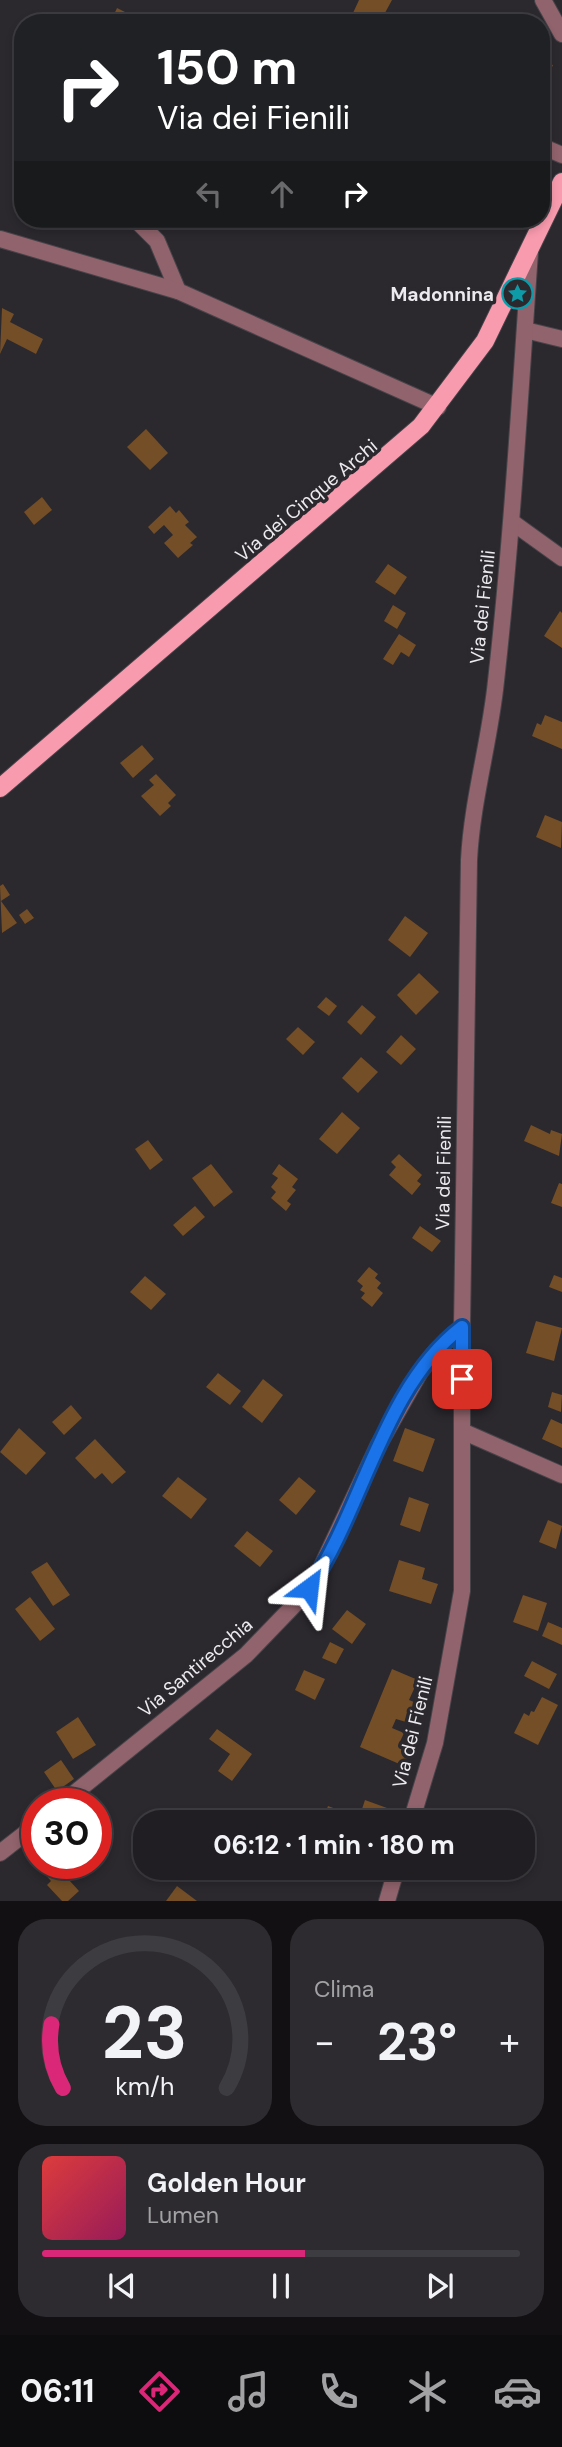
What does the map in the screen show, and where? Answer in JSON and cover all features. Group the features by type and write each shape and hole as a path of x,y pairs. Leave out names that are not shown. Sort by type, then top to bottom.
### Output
{"main road":[{"name":"Via dei Cinque Archi","path":"550,207 562,182"},
{"name":"Via dei Cinque Archi","path":"0,788 402,446 438,407 485,341 540,228"}],"street":[{"path":"543,0 562,34"},
{"path":"144,228 157,242 178,291"},
{"path":"0,239 178,291 438,407"},
{"name":"Via dei Fienili","path":"414,1810 436,1735 460,1606 470,848 496,686 512,522 530,248"},
{"path":"524,330 562,339"},
{"path":"512,522 562,558"},
{"name":"Via Santirecchia","path":"81,1788 252,1649 300,1599 320,1570 378,1446 421,1371 436,1351 462,1327"},
{"path":"462,1432 562,1475"},
{"path":"0,1853 21,1837"},
{"path":"387,1901 393,1880"}],"building":[{"path":"359,0 392,0 384,14 353,13"},
{"path":"117,8 129,14 114,14"},
{"path":"2,308 14,314 10,322 43,339 36,354 7,339 0,354"},
{"path":"146,429 168,453 150,470 127,447"},
{"path":"42,497 52,510 34,525 24,512"},
{"path":"170,506 176,513 179,510 189,522 185,525 197,537 190,543 193,545 178,558 164,543 173,535 164,525 154,534 148,527"},
{"path":"388,564 407,577 395,595 375,582"},
{"path":"393,605 406,613 397,629 384,621"},
{"path":"560,611 562,613 562,648 544,636"},
{"path":"399,634 416,645 409,657 401,652 393,665 383,659"},
{"path":"545,715 562,722 562,749 532,736 537,723 541,725"},
{"path":"142,745 154,759 133,778 120,763"},
{"path":"156,774 176,795 168,803 171,806 160,816 141,796 154,785 149,780"},
{"path":"545,815 562,822 561,848 536,837"},
{"path":"3,884 10,895 1,901 17,923 2,933 0,886"},
{"path":"27,909 34,918 25,924 19,915"},
{"path":"405,916 428,933 410,957 388,940"},
{"path":"419,973 439,992 416,1015 397,995"},
{"path":"326,997 337,1006 329,1016 317,1007"},
{"path":"362,1005 376,1017 361,1035 347,1022"},
{"path":"298,1027 315,1042 303,1055 286,1039"},
{"path":"401,1035 416,1049 401,1065 386,1052"},
{"path":"361,1057 378,1072 358,1093 342,1078"},
{"path":"342,1112 360,1128 337,1154 319,1139"},
{"path":"531,1125 550,1134 551,1130 562,1134 559,1156 524,1141"},
{"path":"148,1140 163,1160 150,1170 135,1149"},
{"path":"399,1154 422,1175 417,1181 421,1184 412,1195 389,1175 396,1167 391,1162"},
{"path":"211,1164 233,1192 214,1207 192,1178"},
{"path":"279,1164 298,1179 292,1187 296,1190 287,1201 291,1204 286,1211 271,1198 276,1192 271,1187 278,1178 272,1174"},
{"path":"559,1183 562,1184 562,1207 551,1203"},
{"path":"195,1206 205,1217 183,1236 173,1225"},
{"path":"420,1226 441,1241 432,1252 412,1238"},
{"path":"369,1267 378,1274 375,1278 381,1283 377,1288 383,1293 372,1307 361,1298 365,1293 360,1290 363,1286 357,1281"},
{"path":"554,1275 562,1278 562,1292 549,1287"},
{"path":"145,1276 166,1294 151,1310 130,1292"},
{"path":"536,1321 562,1328 554,1361 526,1353"},
{"path":"218,1373 241,1391 230,1405 206,1387"},
{"path":"263,1379 283,1395 262,1423 242,1407"},
{"path":"552,1392 562,1395 561,1412 548,1407"},
{"path":"71,1405 82,1418 64,1435 52,1422"},
{"path":"551,1419 562,1424 562,1448 542,1439"},
{"path":"19,1428 46,1453 26,1475 0,1452"},
{"path":"405,1428 435,1439 423,1472 393,1461"},
{"path":"95,1439 126,1472 112,1484 102,1473 95,1479 75,1458"},
{"path":"178,1477 207,1499 191,1519 162,1496"},
{"path":"299,1477 316,1491 296,1515 279,1500"},
{"path":"409,1497 429,1504 420,1532 400,1525"},
{"path":"548,1520 562,1526 556,1549 539,1542"},
{"path":"247,1531 273,1551 260,1567 234,1546"},
{"path":"399,1560 425,1568 422,1579 438,1584 431,1604 389,1591"},
{"path":"47,1562 70,1595 53,1606 31,1572"},
{"path":"523,1595 547,1603 538,1631 513,1622"},
{"path":"30,1597 55,1629 40,1641 15,1609"},
{"path":"347,1610 366,1624 352,1644 332,1629"},
{"path":"548,1622 562,1628 562,1645 542,1636"},
{"path":"330,1642 344,1649 336,1664 322,1658"},
{"path":"532,1661 557,1674 549,1689 524,1676"},
{"path":"392,1669 418,1680 409,1700 414,1702 406,1722 396,1719 392,1728 404,1733 398,1746 410,1751 404,1766 360,1747"},
{"path":"304,1670 325,1679 315,1700 295,1690"},
{"path":"542,1697 558,1705 538,1745 514,1733 524,1713 529,1716 531,1711 534,1712"},
{"path":"78,1717 96,1745 73,1759 56,1732"},
{"path":"217,1729 252,1754 232,1781 218,1771 230,1754 209,1739"},
{"path":"61,1760 74,1779 61,1788 55,1788 44,1772"},
{"path":"365,1800 387,1808 386,1810 362,1810"},
{"path":"49,1879 68,1879 79,1891 68,1901 62,1901 47,1885 51,1881"},
{"path":"177,1886 197,1901 166,1901"}],"place":[{"name":"Madonnina","path":"517,294"}],"route":[{"path":"309,1588 327,1557 395,1415 428,1360 462,1327 462,1379"}]}
